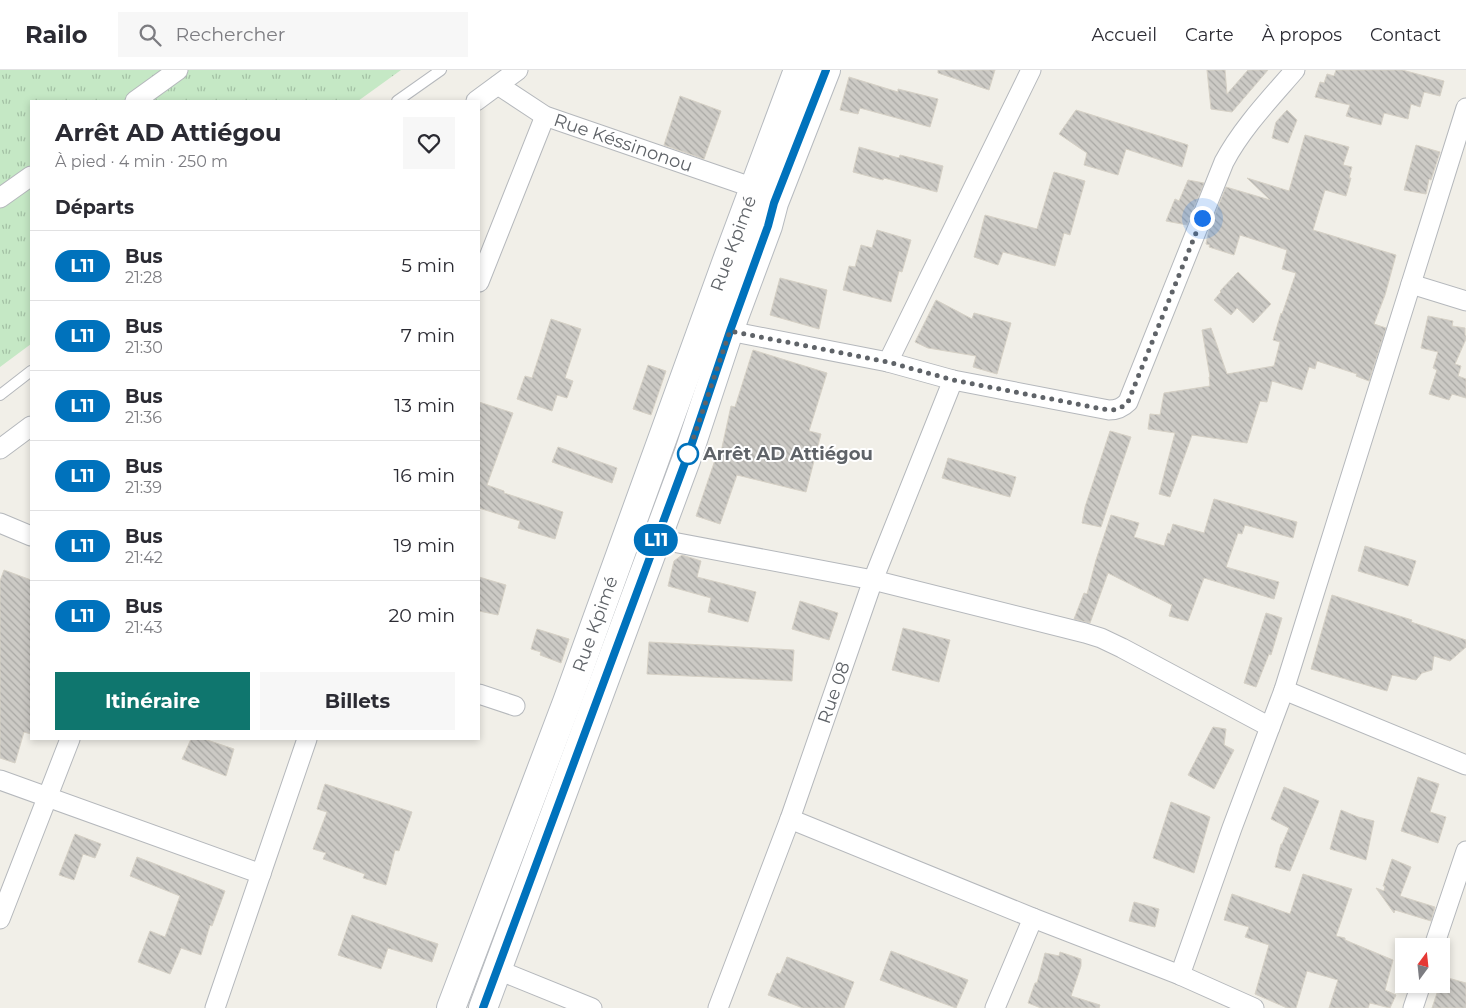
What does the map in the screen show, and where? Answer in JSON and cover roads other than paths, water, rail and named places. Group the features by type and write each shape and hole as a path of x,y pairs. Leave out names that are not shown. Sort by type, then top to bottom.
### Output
{"main road":[{"name":"Rue Kpimé","path":"451,1008 568,702 798,70"},
{"name":"Rue Kpimé","path":"483,1008 689,452 768,226 774,203 826,70"}],"street":[{"path":"136,100 178,70"},
{"path":"477,100 518,70"},
{"path":"888,362 1031,70"},
{"path":"730,331 888,362 953,380 1116,410 1128,402 1227,157 1246,127 1295,70"},
{"name":"Rue Késsinonou","path":"498,84 545,116 754,188"},
{"path":"1180,976 1232,828 1284,690 1466,108"},
{"path":"480,279 545,116"},
{"path":"0,198 30,177"},
{"path":"1411,284 1466,301"},
{"name":"Rue 08","path":"718,1008 790,819 873,580 953,380"},
{"path":"0,449 30,427"},
{"path":"0,523 30,536"},
{"path":"657,539 873,580 1069,628 1101,638 1122,648 1270,727"},
{"path":"1284,690 1466,765"},
{"path":"480,694 515,706"},
{"path":"0,920 70,740"},
{"path":"215,1008 307,740"},
{"path":"0,780 261,874"},
{"path":"790,819 1180,976 1233,1004 1254,1008"},
{"path":"1437,938 1466,851"},
{"path":"995,1008 1033,918"},
{"path":"498,970 592,1008"},
{"path":"1413,1008 1418,993"}],"lane":[{"path":"398,100 441,70"},
{"path":"0,395 30,372"}],"place":[{"name":"Arrêt AD Attiégou","path":"688,454"}]}
